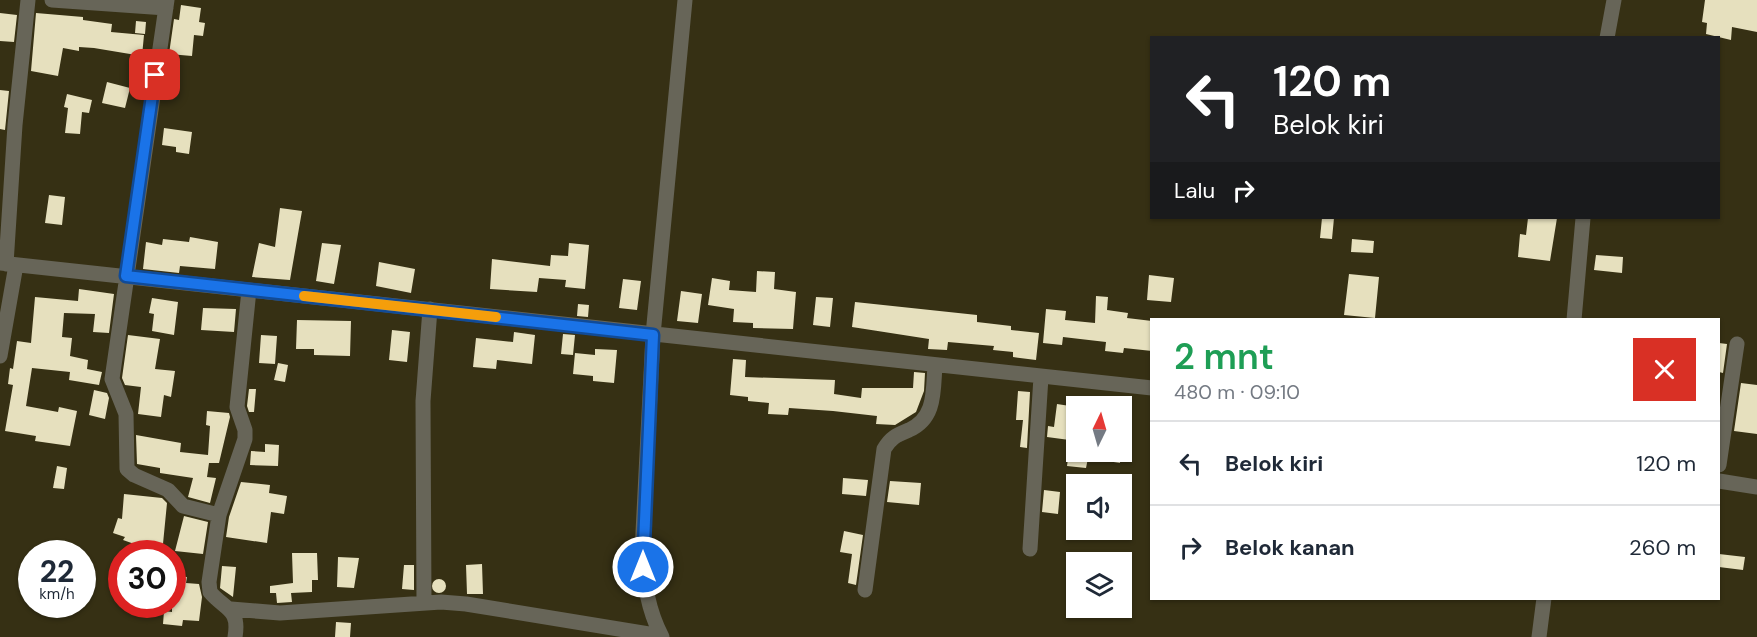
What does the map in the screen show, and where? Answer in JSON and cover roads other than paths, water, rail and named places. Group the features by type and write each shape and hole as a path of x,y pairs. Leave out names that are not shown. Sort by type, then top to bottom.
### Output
{"street":[{"path":"0,356 15,125 28,0"},
{"path":"52,0 166,4 112,379 126,414 127,469 134,476 168,490 183,506 219,515"},
{"path":"662,636 651,614 644,582 642,552 653,335 685,0"},
{"path":"1607,36 1614,0"},
{"path":"1574,318 1583,219"},
{"path":"7,264 1150,388"},
{"path":"235,637 237,618 231,609 210,592 209,582 219,515 244,439 245,430 237,407 249,290"},
{"path":"424,603 423,401 430,309"},
{"path":"1720,458 1737,344"},
{"path":"865,590 884,449 896,434 919,425 928,416 932,404 935,365"},
{"path":"1030,549 1041,376"},
{"path":"1720,481 1757,487"},
{"path":"1539,637 1544,600"},
{"path":"231,609 280,613 424,603 488,606 662,636"}]}
